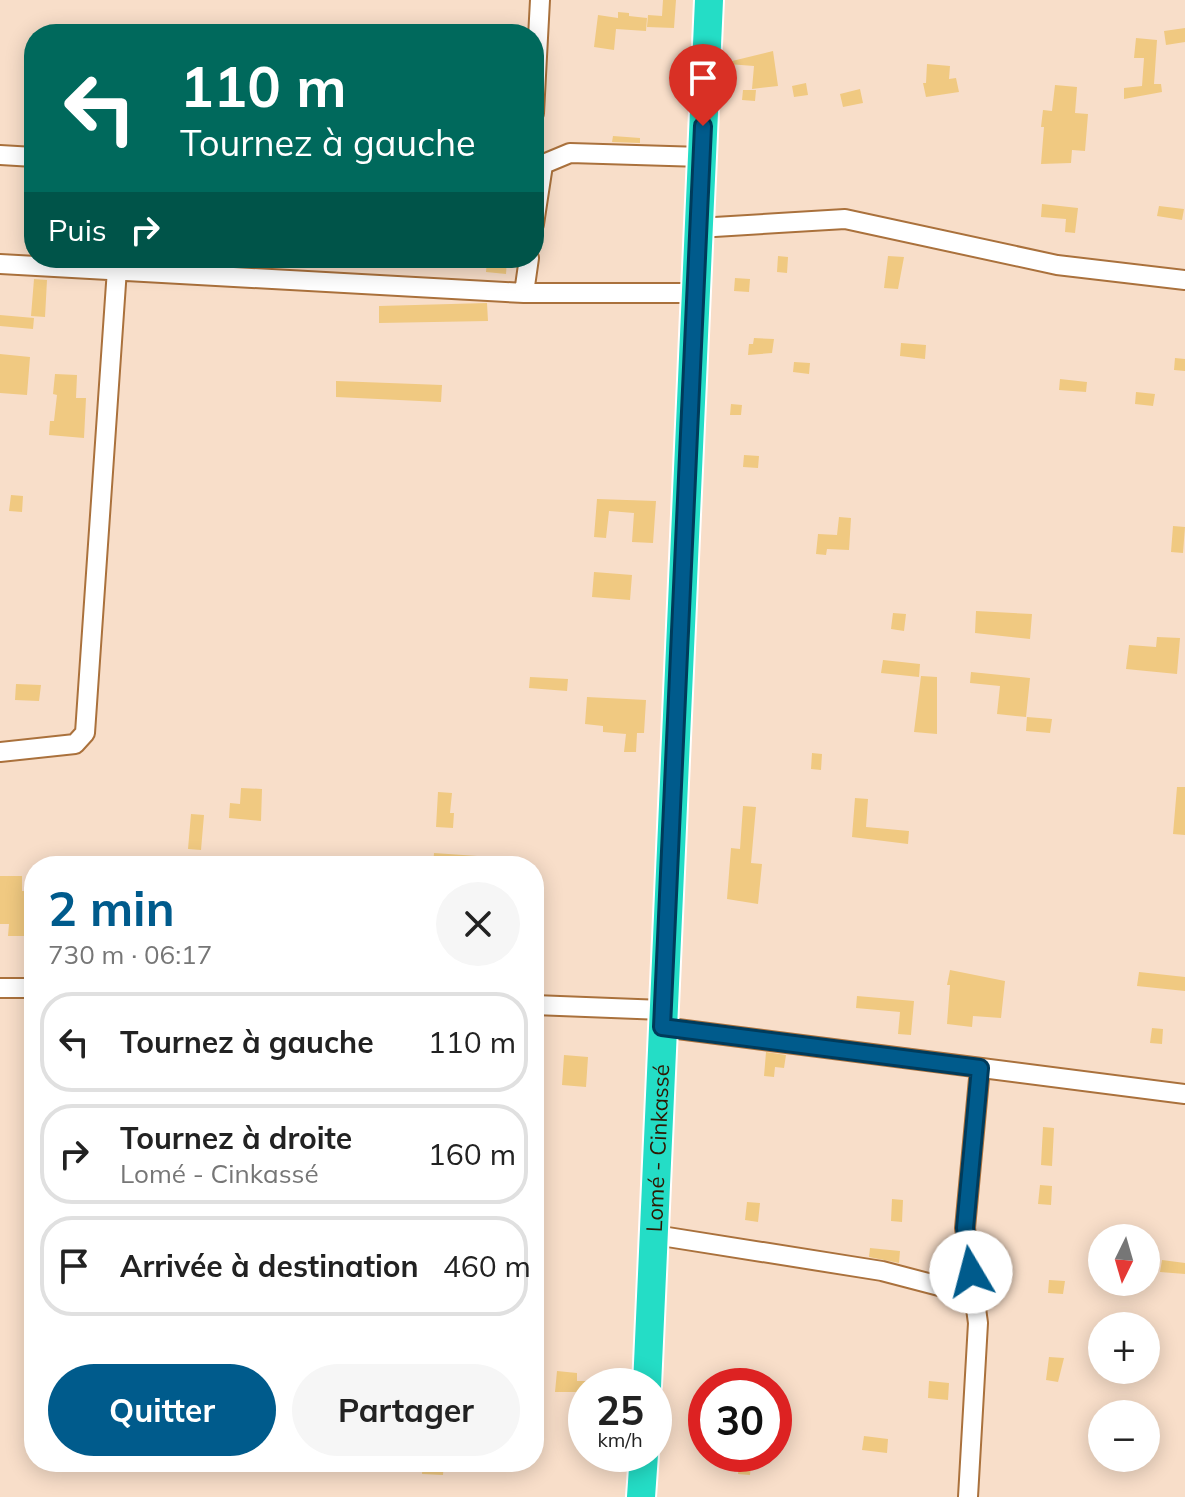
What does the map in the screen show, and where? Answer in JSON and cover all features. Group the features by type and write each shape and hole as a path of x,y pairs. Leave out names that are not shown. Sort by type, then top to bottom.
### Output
{"highway":[{"name":"Lomé - Cinkassé","path":"648,1368 709,0"},
{"path":"641,1497 643,1472"}],"street":[{"path":"539,24 540,0"},
{"path":"544,164 570,153 702,157"},
{"path":"0,155 24,156"},
{"path":"698,228 845,219 1057,265 1185,280"},
{"path":"0,264 24,265"},
{"path":"94,268 524,293 695,293"},
{"path":"524,293 528,268"},
{"path":"0,752 75,744 85,733 117,269"},
{"path":"0,988 24,988"},
{"path":"544,1006 662,1019 980,1068 1185,1094"},
{"path":"968,1497 978,1323 965,1228 980,1068"},
{"path":"655,1235 882,1271 974,1295"}],"building":[{"path":"663,0 676,0 674,28 647,27 648,15 662,16"},
{"path":"618,12 647,18 646,31 616,29 614,50 594,47 598,15 618,18"},
{"path":"1185,28 1185,42 1166,45 1164,31"},
{"path":"1136,38 1157,40 1154,84 1161,84 1162,92 1124,99 1124,88 1142,86 1144,58 1134,58"},
{"path":"773,51 778,86 752,89 754,66 728,64 728,62"},
{"path":"927,64 950,66 949,79 956,78 959,92 926,97 923,83 926,83"},
{"path":"806,83 808,95 794,97 792,86"},
{"path":"1055,85 1077,87 1075,113 1088,114 1085,151 1072,150 1071,163 1041,164 1043,110 1052,111"},
{"path":"860,89 863,103 843,107 840,94"},
{"path":"743,90 756,90 755,101 742,100"},
{"path":"613,136 640,138 640,143 612,142"},
{"path":"1042,204 1078,208 1075,233 1065,232 1066,219 1041,217"},
{"path":"1159,206 1184,209 1182,220 1157,216"},
{"path":"778,256 788,257 787,273 777,272"},
{"path":"888,256 904,257 898,289 884,288"},
{"path":"486,268 506,268 506,274 486,272"},
{"path":"735,278 750,279 749,292 734,291"},
{"path":"34,279 47,280 45,317 31,316"},
{"path":"487,303 488,321 379,323 379,306"},
{"path":"0,315 34,318 33,329 0,326"},
{"path":"754,338 774,339 772,353 748,355 749,344 753,344"},
{"path":"901,343 926,345 925,359 900,356"},
{"path":"0,354 30,357 27,395 0,393"},
{"path":"1175,358 1185,359 1185,371 1174,370"},
{"path":"794,362 810,363 809,374 793,372"},
{"path":"55,374 77,375 76,398 86,398 84,438 49,435 57,395 53,394"},
{"path":"1060,379 1087,382 1086,392 1059,390"},
{"path":"336,381 442,385 441,402 336,397"},
{"path":"1136,392 1155,394 1153,406 1135,404"},
{"path":"731,404 742,405 741,415 730,415"},
{"path":"744,455 759,456 758,468 743,467"},
{"path":"11,495 23,496 22,512 9,511"},
{"path":"597,499 656,501 653,543 632,542 634,513 609,511 606,538 594,537"},
{"path":"839,517 851,518 849,550 827,549 826,555 816,554 818,534 837,535"},
{"path":"1173,526 1185,527 1183,553 1171,552"},
{"path":"594,572 632,575 630,600 592,597"},
{"path":"976,611 1032,614 1030,639 975,633"},
{"path":"893,613 906,614 904,631 891,629"},
{"path":"1157,637 1180,638 1177,674 1126,669 1129,645 1156,647"},
{"path":"883,660 920,664 919,677 881,673"},
{"path":"971,672 1030,678 1026,717 997,714 1000,686 970,683"},
{"path":"921,676 937,677 937,734 914,732"},
{"path":"530,677 568,679 567,691 529,688"},
{"path":"16,684 41,685 39,701 15,700"},
{"path":"587,697 646,700 644,733 637,733 636,752 624,752 626,734 603,732 603,726 585,724"},
{"path":"1027,717 1052,719 1050,733 1026,731"},
{"path":"812,753 822,754 821,770 811,769"},
{"path":"1177,787 1185,787 1185,835 1173,834"},
{"path":"241,788 262,789 261,821 229,818 230,803 240,804"},
{"path":"438,792 452,793 450,813 454,813 453,828 436,827"},
{"path":"855,798 868,799 866,827 909,831 908,844 852,837"},
{"path":"743,806 756,807 751,863 762,864 758,904 727,899 731,848 740,849"},
{"path":"191,814 204,815 201,850 188,849"},
{"path":"434,853 477,856 434,856"},
{"path":"0,876 22,876 24,936 8,936 9,924 0,924"},
{"path":"950,970 1005,981 1001,1018 973,1016 972,1027 947,1024"},
{"path":"1139,972 1185,977 1185,991 1137,986"},
{"path":"857,996 914,1001 911,1035 898,1034 900,1012 856,1008"},
{"path":"1152,1028 1163,1029 1162,1044 1150,1043"},
{"path":"766,1052 786,1055 784,1068 775,1067 774,1077 764,1076"},
{"path":"564,1055 588,1057 586,1087 562,1085"},
{"path":"1043,1127 1054,1128 1052,1166 1041,1165"},
{"path":"1040,1185 1052,1186 1051,1205 1038,1204"},
{"path":"892,1199 903,1200 902,1222 891,1221"},
{"path":"747,1202 760,1203 758,1222 745,1220"},
{"path":"870,1248 900,1251 899,1263 869,1257"},
{"path":"1162,1260 1185,1263 1185,1274 1160,1272"},
{"path":"1049,1280 1065,1281 1063,1294 1048,1293"},
{"path":"1049,1357 1064,1358 1058,1382 1046,1380"},
{"path":"557,1371 568,1372 568,1392 555,1392"},
{"path":"929,1381 949,1383 948,1400 928,1398"},
{"path":"864,1436 888,1439 887,1453 862,1450"},
{"path":"422,1472 443,1472 443,1475"}],"route":[{"path":"703,126 662,1027 980,1068 965,1228 971,1272"}]}
